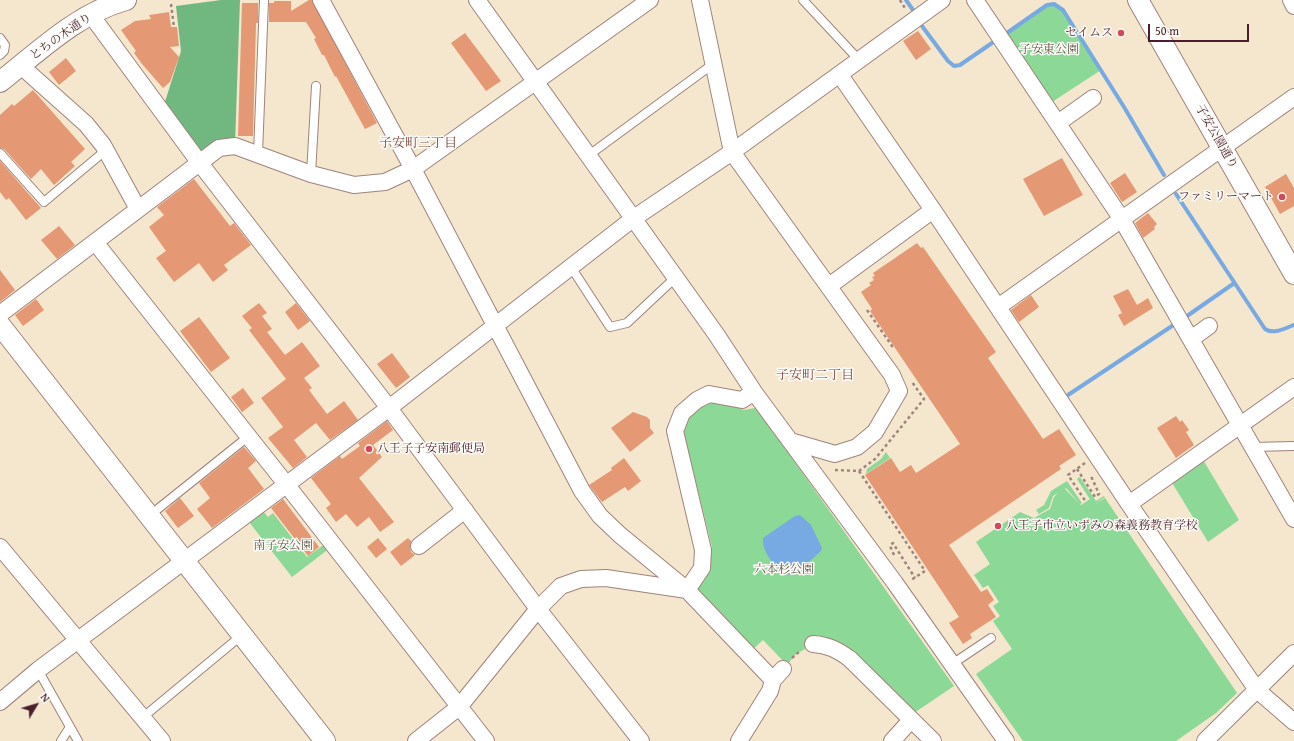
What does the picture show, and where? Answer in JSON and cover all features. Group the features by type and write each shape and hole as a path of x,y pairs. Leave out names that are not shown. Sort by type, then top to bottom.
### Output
{"street":[{"name":"とちの木通り","path":"0,82 70,28 91,15 123,0"},
{"path":"321,0 413,169 494,326 582,491 600,516 620,535 687,590 778,674 770,691 739,741"},
{"path":"477,0 676,277 754,392 952,664 1006,741"},
{"path":"0,314 218,148 235,146 311,174 354,185 385,182 413,169 650,0"},
{"path":"700,0 732,152 892,375 899,391 875,432 857,447 835,454 790,441"},
{"path":"0,702 38,670 185,562 286,484 389,408 634,218 732,152 942,0"},
{"path":"975,0 1121,218 1251,447 1294,519"},
{"name":"子安公園通り","path":"1138,0 1294,274"},
{"path":"1291,0 1294,6"},
{"path":"91,15 199,162 389,408 538,609 641,741"},
{"path":"21,66 86,124 106,150 138,209"},
{"path":"840,75 933,210 1129,504 1257,690 1294,722"},
{"path":"998,307 1121,218 1294,97"},
{"path":"1058,123 1093,98"},
{"path":"829,286 933,210"},
{"path":"95,242 249,436 486,741"},
{"path":"0,325 325,741"},
{"path":"1191,339 1209,326"},
{"path":"1129,504 1294,387"},
{"path":"687,590 702,568 703,550 675,432 682,413 697,400 709,394 742,400 754,392"},
{"path":"419,546 465,510"},
{"path":"0,547 162,741"},
{"path":"416,741 459,707 538,609 561,586 581,578 606,578 687,590"},
{"path":"813,644 825,645 837,650 850,659 933,741"},
{"path":"1205,741 1294,653"},
{"path":"892,741 911,720"}],"lane":[{"path":"258,154 264,0"},
{"path":"803,0 859,60"},
{"path":"0,38 5,45 4,51 0,55"},
{"path":"589,155 713,64"},
{"path":"311,174 316,86"},
{"path":"0,152 44,202 106,150"},
{"path":"570,267 610,327 627,323 676,277"},
{"path":"149,516 249,436"},
{"path":"1251,447 1294,446"},
{"path":"142,718 242,635"},
{"path":"952,664 991,638"},
{"path":"38,670 78,741"},
{"path":"61,741 70,727"}],"path":[{"path":"171,4 174,27"},
{"path":"1077,469 1095,497 1099,494 1086,463 1077,469 1068,475 1086,502"},
{"path":"835,470 859,471 925,571 906,583"},
{"path":"895,558 890,546 893,543 915,578"},
{"path":"778,674 795,655 813,644"}],"green space":[{"path":"221,0 240,0 235,144 209,152 198,152 164,105 181,51 176,6"},
{"name":"子安東公園","path":"1054,4 1063,10 1101,70 1046,106 1000,37 1047,5"},
{"name":"六本杉公園","path":"716,402 726,403 744,410 755,408 954,686 908,717 850,659 813,644 795,655 787,665 763,640 748,654 690,593 706,572 710,561 712,547 684,434 687,422 694,412 704,406"},
{"path":"886,452 890,458 866,474 867,469 881,459"},
{"path":"1199,453 1239,520 1208,542 1168,476"},
{"path":"1080,477 1096,501 1104,496 1105,497 1094,505 1105,498 1237,693 1216,713 1176,741 1023,741 976,674 1012,649 993,621 1000,616 993,606 999,602 988,585 983,588 974,575 990,564 976,542 1020,512 1034,518 1050,509 1054,497 1058,493 1053,496 1049,508 1039,514 1036,510 1044,505 1051,491 1067,481 1082,503 1080,504 1081,505 1090,499 1077,479","holes":["1066,488 1080,504 1065,489"]},
{"name":"南子安公園","path":"263,511 268,517 273,513 307,557 326,543 330,548 292,577 249,522"}],"water":[{"path":"800,515 811,525 822,548 821,551 796,573 790,575 780,570 771,561 765,549 763,538 795,516"}],"building":[{"path":"309,0 312,0 377,123 365,129 324,55 322,55 314,39 316,38 306,22 269,22 269,3 274,3 274,1 291,1 291,11"},
{"path":"242,3 258,3 258,23 256,23 253,136 238,136"},
{"path":"169,12 171,27 177,27 179,46 170,47 179,57 170,82 163,88 134,53 136,51 121,30 135,21 151,19 149,15"},
{"path":"918,31 931,49 916,60 903,41"},
{"path":"465,33 501,81 486,91 451,43"},
{"path":"66,58 76,71 59,85 49,72"},
{"path":"33,90 85,149 71,162 75,166 54,185 41,169 31,179 4,149 0,148 0,115 12,104 14,106"},
{"path":"1062,158 1083,195 1044,216 1023,179"},
{"path":"0,161 41,208 26,220 9,198 6,200 0,192"},
{"path":"1125,173 1137,192 1122,202 1110,183"},
{"name":"ファミリーマート","path":"1286,174 1294,188 1294,206 1280,214 1265,187"},
{"path":"194,179 230,226 234,223 251,245 224,265 228,270 213,282 199,263 174,282 156,258 166,251 149,227 164,215 157,207"},
{"path":"1148,213 1157,224 1154,227 1155,229 1143,238 1135,223"},
{"path":"59,226 75,245 57,259 41,240"},
{"path":"917,243 921,248 923,247 996,352 988,358 1043,439 1059,429 1076,455 1059,466 1061,469 949,545 981,592 987,589 994,600 988,605 996,617 970,634 972,638 963,644 949,623 959,617 865,475 891,458 900,472 911,465 916,473 960,444 870,311 872,309 861,292 871,285 869,283 874,280 872,277 875,276 873,273"},
{"path":"0,270 15,290 0,302"},
{"path":"1128,289 1137,305 1148,298 1153,308 1124,326 1118,315 1122,313 1113,296"},
{"path":"1031,295 1039,307 1019,322 1011,310"},
{"path":"36,299 44,310 23,326 15,315"},
{"path":"259,303 267,313 262,316 272,329 267,332 285,355 302,342 320,366 304,378 312,388 309,390 327,414 344,401 358,420 330,440 316,423 294,440 307,457 293,468 268,438 283,427 261,398 286,379 249,330 252,328 242,316"},
{"path":"296,303 310,321 298,330 285,312"},
{"path":"199,317 230,358 211,372 180,331"},
{"path":"392,353 410,377 396,388 377,364"},
{"path":"243,388 254,403 242,412 231,397"},
{"path":"633,412 647,417 650,420 650,428 654,433 630,452 611,428"},
{"path":"1176,416 1180,422 1182,420 1189,430 1186,432 1194,445 1176,458 1157,428"},
{"path":"387,421 393,430 373,445 382,457 359,478 394,522 380,532 369,517 357,527 346,514 336,522 326,508 331,504 311,478 340,456 342,459 360,446 358,443"},
{"path":"244,447 256,461 248,468 264,489 212,528 197,509 210,498 199,483"},
{"path":"624,458 641,481 628,491 625,487 602,502 589,485 612,470 611,468"},
{"path":"180,498 194,516 178,528 165,511"},
{"path":"283,499 319,547 308,556 271,508"},
{"path":"378,538 387,549 376,558 367,547"},
{"path":"408,538 411,541 411,552 415,555 401,566 390,552"}],"waterway":[{"path":"906,0 913,10"},
{"path":"1004,35 1047,5 1054,4 1063,10 1124,107 1164,175"},
{"path":"922,26 948,61 954,66 960,65 992,43"},
{"path":"1176,194 1265,329 1268,331 1276,331 1294,325"},
{"path":"1187,316 1233,284"},
{"path":"1068,395 1172,326"}],"place":[{"name":"セイムス","path":"1121,33"},
{"name":"ファミリーマート","path":"1282,197"},
{"name":"八王子子安南郵便局","path":"369,449"},
{"name":"八王子市立いずみの森義務教育学校","path":"998,526"}],"district":[{"name":"子安町三丁目","path":"418,144"},
{"name":"子安町二丁目","path":"815,376"}]}
